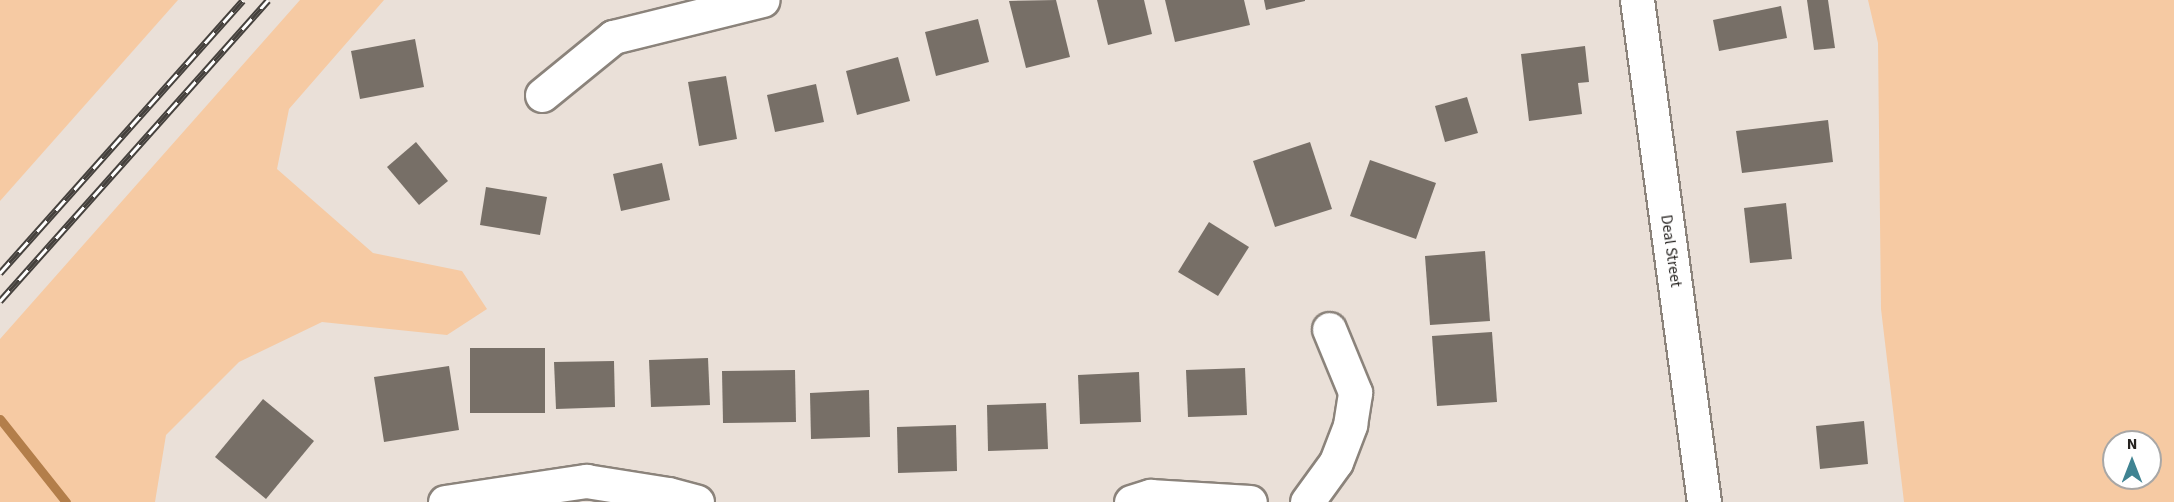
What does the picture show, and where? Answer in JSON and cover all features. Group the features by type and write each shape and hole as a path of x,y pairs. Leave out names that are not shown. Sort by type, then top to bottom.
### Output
{"street":[{"path":"542,95 613,37 762,0"},
{"name":"Deal Street","path":"1637,0 1704,502"},
{"path":"1307,502 1336,462 1350,425 1355,392 1329,329"},
{"path":"445,502 586,482 678,499"},
{"path":"1131,502 1150,496 1250,502"}],"shaded area":[{"path":"0,0 178,0 0,201"},
{"path":"300,0 384,0 289,109 277,169 373,253 462,271 487,309 447,335 322,322 239,362 166,435 155,502 0,502 0,339"},
{"path":"1868,0 2174,0 2174,502 1904,502 1881,309 1878,43"}],"building":[{"path":"1056,0 1070,57 1026,68 1009,1"},
{"path":"1097,0 1144,0 1152,34 1108,45"},
{"path":"1165,0 1244,0 1250,25 1175,42"},
{"path":"1264,0 1305,0 1305,1 1266,10"},
{"path":"1807,0 1828,0 1835,48 1814,50"},
{"path":"1781,6 1787,38 1719,51 1713,20"},
{"path":"978,19 989,62 936,76 925,32"},
{"path":"415,39 424,87 360,99 351,51"},
{"path":"1585,46 1589,82 1578,83 1582,114 1529,121 1521,54"},
{"path":"898,57 910,101 857,115 846,71"},
{"path":"726,76 737,139 699,146 688,82"},
{"path":"816,84 824,122 775,132 767,95"},
{"path":"1467,97 1478,133 1445,142 1435,106"},
{"path":"1828,120 1833,162 1742,173 1736,131"},
{"path":"416,142 448,181 419,205 387,167"},
{"path":"1310,142 1332,209 1275,227 1253,161"},
{"path":"1370,160 1436,183 1416,239 1350,216"},
{"path":"662,163 670,200 621,211 613,174"},
{"path":"486,187 547,197 540,235 480,225"},
{"path":"1786,203 1792,259 1750,263 1744,208"},
{"path":"1209,222 1249,247 1218,296 1178,272"},
{"path":"1485,251 1490,321 1430,325 1425,256"},
{"path":"1492,332 1497,402 1437,406 1432,336"},
{"path":"470,348 545,348 545,413 470,413"},
{"path":"708,358 710,405 651,407 649,360"},
{"path":"614,361 615,407 556,409 554,362"},
{"path":"449,366 459,430 384,442 374,377"},
{"path":"1245,368 1247,415 1188,417 1186,370"},
{"path":"795,370 796,422 723,423 722,371"},
{"path":"1139,372 1141,422 1080,424 1078,375"},
{"path":"869,390 870,437 811,439 810,393"},
{"path":"263,399 314,441 266,499 215,457"},
{"path":"1046,403 1048,449 988,451 987,405"},
{"path":"1864,421 1868,464 1820,469 1816,426"},
{"path":"956,425 957,471 898,473 897,427"}],"waterway":[{"path":"0,419 66,502"}],"railway":[{"path":"0,273 243,0"},
{"path":"0,301 268,0"}]}
